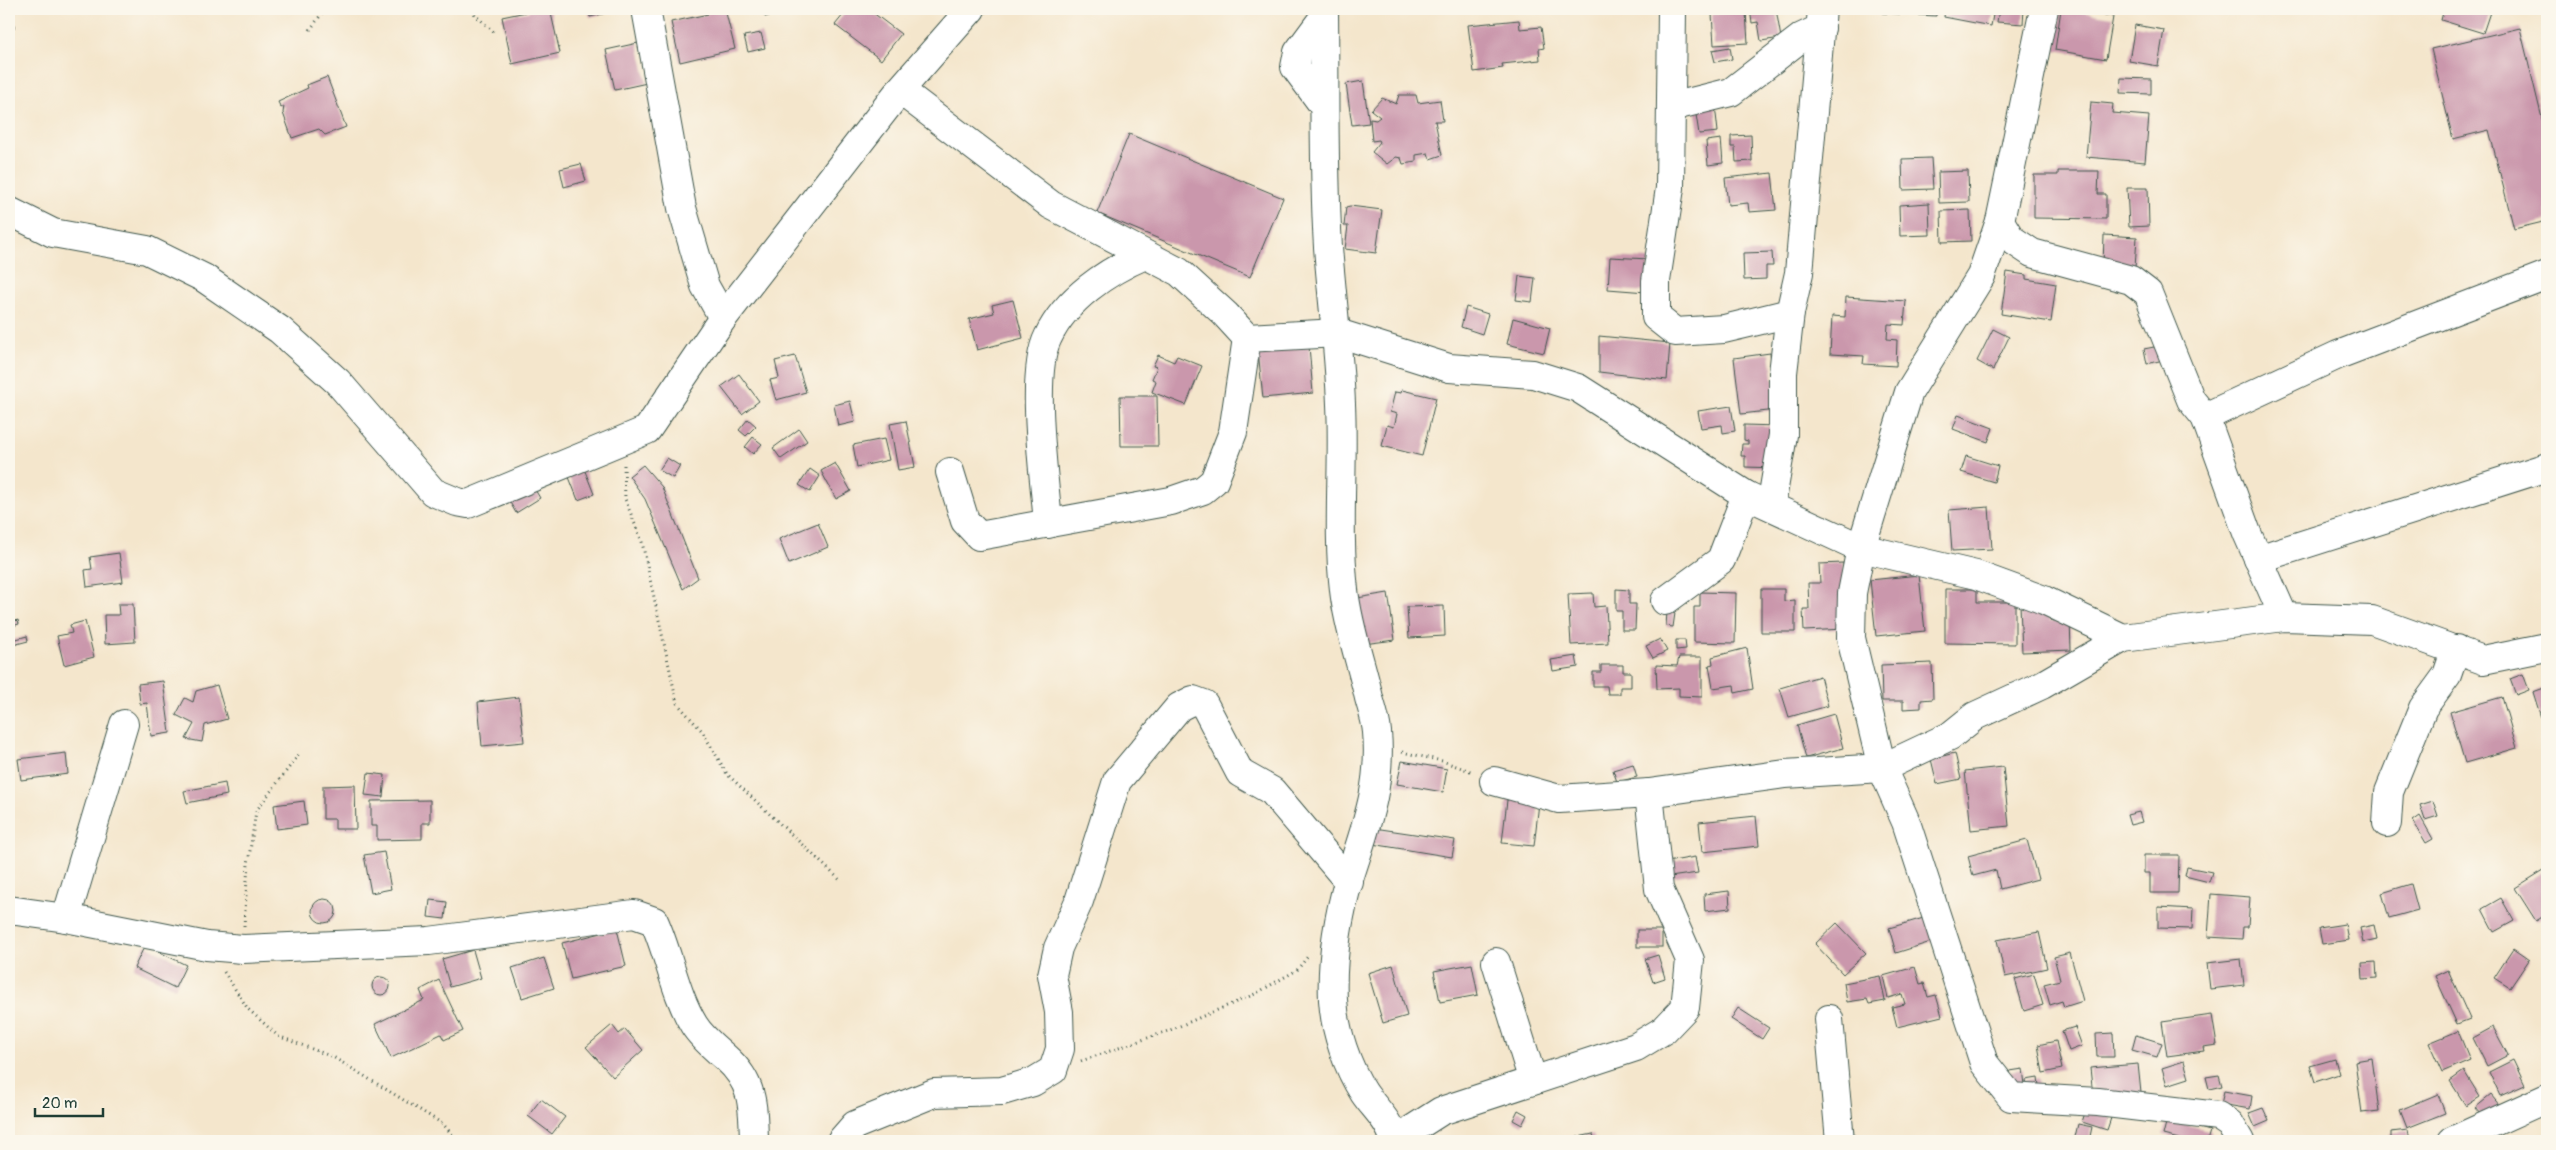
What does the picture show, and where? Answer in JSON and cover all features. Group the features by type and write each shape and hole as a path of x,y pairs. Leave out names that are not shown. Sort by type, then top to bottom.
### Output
{"street":[{"path":"646,9 682,208 705,286 723,318"},
{"path":"9,211 53,233 147,250 204,278 280,330 338,382 433,492 456,502 468,504 647,430 723,318 900,90 971,9"},
{"path":"1672,9 1670,188 1656,281 1656,316 1675,332 1724,329 1790,313"},
{"path":"2044,9 2000,221 1982,276 1909,392 1861,548 1852,594 1850,638 1882,768 1906,822 1984,1063 2012,1097 2098,1102 2218,1116 2230,1124 2240,1141"},
{"path":"1324,13 1323,105 1328,248 1338,333 1342,409 1340,476 1344,588 1349,622 1377,730 1377,771 1372,810 1349,882 1335,939 1333,1000 1336,1018 1354,1077 1393,1133 1394,1141 1441,1111 1636,1047 1664,1030 1685,1008 1690,960 1659,888 1649,793"},
{"path":"1671,107 1731,92 1802,38 1821,19"},
{"path":"1771,506 1783,435 1783,374 1790,313 1799,273 1821,19"},
{"path":"900,90 1050,205 1179,272 1225,314 1247,338"},
{"path":"2000,221 2011,239 2032,253 2131,280 2148,293 2190,400 2205,417 2258,559 2284,617"},
{"path":"1048,524 1040,422 1040,368 1047,338 1061,316 1099,280 1145,255"},
{"path":"2205,417 2338,355 2547,274"},
{"path":"1247,338 1338,333 1450,368 1534,374 1578,388 1746,495 1861,548 1976,575 2044,600 2123,638"},
{"path":"950,472 965,521 979,536 1171,501 1202,490 1214,480 1233,432 1247,338"},
{"path":"2258,559 2547,467"},
{"path":"1666,601 1721,560 1746,495"},
{"path":"1494,781 1559,799 1649,793 1786,774 1882,768 1950,736 1975,716 2042,685 2123,638 2284,617 2372,620 2483,660 2547,647"},
{"path":"2386,823 2390,792 2423,708 2447,675 2456,649"},
{"path":"841,1141 855,1125 934,1093 1002,1090 1033,1082 1053,1070 1060,1049 1060,1012 1052,975 1058,948 1079,901 1117,781 1179,707 1193,700 1204,704 1240,773 1272,791 1349,882"},
{"path":"66,918 124,724"},
{"path":"9,910 66,918 207,946 243,949 429,941 634,914 654,921 694,1025 711,1045 734,1064 748,1084 753,1106 754,1141"},
{"path":"1496,962 1533,1081"},
{"path":"1829,1018 1840,1141"},
{"path":"2452,1141 2547,1098"}],"path":[{"path":"310,30 325,9"},
{"path":"473,9 475,15 496,34"},
{"path":"624,440 625,499 642,542 677,704 702,731 727,774 841,881"},
{"path":"1377,746 1442,760 1494,781"},
{"path":"243,949 248,864 256,811 300,753"},
{"path":"207,946 248,1009 278,1036 333,1057 443,1124 458,1141"},
{"path":"1053,1070 1168,1031 1255,994 1297,970 1309,956 1312,948"}],"building":[{"path":"540,9 550,9 560,53 512,64 502,17"},
{"path":"588,9 614,9 614,11 590,17"},
{"path":"707,9 725,9 735,49 680,62 671,22 708,14"},
{"path":"762,9 792,9 765,17"},
{"path":"848,9 868,9 901,34 881,60 835,25"},
{"path":"1750,9 1776,9 1781,38 1761,41 1758,22 1752,23"},
{"path":"1882,9 1936,9 1936,16 1882,13"},
{"path":"1945,9 1961,9 1993,15 1991,26 1944,17"},
{"path":"1999,9 2024,9 2023,24 1997,22"},
{"path":"2061,9 2113,17 2106,59 2055,50"},
{"path":"2444,9 2491,9 2483,33 2441,20"},
{"path":"1746,12 1748,43 1714,45 1712,14"},
{"path":"9,18 15,28 9,31"},
{"path":"1519,20 1520,29 1541,27 1544,48 1539,49 1540,60 1502,64 1503,68 1474,72 1468,25"},
{"path":"2135,25 2164,30 2158,66 2129,61"},
{"path":"2520,28 2547,139 2547,221 2514,229 2489,130 2453,139 2431,49"},
{"path":"761,33 765,48 748,52 744,36"},
{"path":"638,43 647,83 615,90 606,50"},
{"path":"1730,47 1732,59 1715,62 1712,50"},
{"path":"327,77 346,127 325,135 319,129 292,138 283,113 284,106 281,108 278,102 308,88 307,85"},
{"path":"2121,78 2151,79 2151,94 2120,93"},
{"path":"1363,81 1369,123 1352,125 1346,84"},
{"path":"1399,95 1416,95 1418,103 1440,100 1443,121 1435,121 1442,155 1430,159 1428,153 1416,155 1416,162 1403,164 1401,158 1396,157 1387,164 1372,152 1380,142 1379,140 1372,141 1370,119 1376,120 1380,117 1371,110 1382,98 1396,104"},
{"path":"2091,102 2113,104 2112,113 2149,116 2145,162 2086,157"},
{"path":"1715,105 1718,132 1699,134 1695,108"},
{"path":"1129,134 1283,198 1250,277 1097,213"},
{"path":"1751,135 1752,161 1736,162 1735,147 1731,147 1731,136"},
{"path":"1721,139 1723,163 1708,165 1706,141"},
{"path":"1931,158 1933,189 1903,190 1902,159"},
{"path":"581,164 586,181 564,187 560,169"},
{"path":"1968,171 1969,202 1939,203 1938,172"},
{"path":"2058,171 2099,171 2098,194 2106,194 2106,219 2034,218 2034,175 2058,175"},
{"path":"1772,173 1776,210 1749,212 1748,203 1728,205 1725,178"},
{"path":"2127,188 2148,188 2149,226 2129,227"},
{"path":"1929,203 1930,235 1900,236 1899,205"},
{"path":"1346,207 1382,210 1376,253 1345,249 1348,226 1344,226"},
{"path":"1970,210 1971,241 1942,242 1941,211"},
{"path":"2104,235 2137,237 2135,268 2103,266"},
{"path":"1772,252 1773,266 1766,266 1766,279 1744,280 1743,253"},
{"path":"1610,257 1649,259 1646,292 1608,289"},
{"path":"2007,272 2026,275 2026,279 2056,284 2051,322 2001,314"},
{"path":"1519,276 1535,278 1532,302 1516,300"},
{"path":"1846,297 1906,301 1904,325 1888,324 1887,339 1897,340 1896,366 1863,364 1864,356 1830,354 1832,316 1845,317"},
{"path":"1013,300 1023,338 977,350 969,319 994,313 992,305"},
{"path":"1466,307 1488,314 1482,334 1461,327"},
{"path":"1513,318 1550,328 1544,353 1507,344"},
{"path":"1993,329 2009,337 1993,370 1977,361"},
{"path":"1599,336 1670,343 1667,380 1599,372"},
{"path":"2164,345 2167,359 2147,364 2144,349"},
{"path":"1309,346 1313,393 1263,398 1258,351"},
{"path":"1770,353 1777,410 1741,414 1734,358"},
{"path":"1158,355 1174,362 1177,356 1202,366 1186,405 1152,392 1156,381 1152,379 1157,367 1153,366"},
{"path":"795,356 806,392 776,400 770,380 779,378 775,361"},
{"path":"739,374 759,401 742,414 721,387"},
{"path":"1402,390 1436,398 1422,456 1382,446 1387,425 1394,427 1397,414 1390,412 1395,392 1401,393"},
{"path":"1120,396 1157,396 1158,446 1121,446"},
{"path":"850,401 855,422 838,426 834,405"},
{"path":"1731,406 1735,431 1723,433 1722,425 1701,428 1698,411"},
{"path":"1958,415 1993,428 1988,442 1953,429"},
{"path":"748,419 756,426 746,436 739,430"},
{"path":"906,421 915,467 898,470 890,424"},
{"path":"1744,425 1778,426 1776,468 1745,467 1745,456 1741,456 1742,444 1748,444 1748,441 1744,440"},
{"path":"799,429 807,441 781,459 773,448"},
{"path":"753,437 762,444 753,454 745,447"},
{"path":"884,439 889,460 857,467 853,445"},
{"path":"1966,456 1998,466 1994,482 1961,472"},
{"path":"667,458 680,466 673,478 659,470"},
{"path":"835,463 851,491 836,499 821,471"},
{"path":"643,465 662,487 698,578 683,589 645,499 629,476"},
{"path":"583,466 594,494 578,500 567,472"},
{"path":"810,469 820,476 810,492 799,485"},
{"path":"531,483 540,498 516,513 507,497"},
{"path":"1989,507 1992,549 1952,551 1949,510"},
{"path":"818,523 828,547 789,564 779,539"},
{"path":"119,553 123,582 87,587 85,570 92,569 90,557"},
{"path":"1843,563 1845,629 1804,631 1803,609 1809,609 1808,583 1820,583 1819,564"},
{"path":"1919,575 1925,631 1876,636 1870,580"},
{"path":"1616,589 1629,590 1629,604 1636,604 1635,630 1622,630 1622,611 1616,611"},
{"path":"1761,589 1784,589 1784,601 1795,600 1795,632 1761,632"},
{"path":"1945,589 1977,589 1977,602 2015,602 2015,644 1945,643"},
{"path":"1700,592 1736,593 1735,643 1694,642 1694,607 1700,607"},
{"path":"1388,593 1395,640 1363,644 1357,598"},
{"path":"1593,593 1594,607 1606,606 1608,643 1571,645 1568,594"},
{"path":"118,604 133,604 135,642 105,644 104,615 119,615"},
{"path":"2020,604 2049,608 2050,621 2070,620 2071,650 2022,652"},
{"path":"1444,606 1445,636 1409,638 1407,607"},
{"path":"1667,612 1675,613 1673,627 1666,626"},
{"path":"18,620 19,624 9,627 9,623"},
{"path":"85,621 94,657 64,665 57,636 72,633 70,625"},
{"path":"27,636 28,641 9,646 9,641"},
{"path":"1660,639 1667,651 1653,658 1646,646"},
{"path":"1676,640 1685,640 1686,649 1676,650"},
{"path":"1747,648 1753,689 1735,693 1734,685 1713,688 1709,665 1713,664 1712,657"},
{"path":"1576,656 1578,667 1553,671 1551,660"},
{"path":"1679,657 1702,657 1702,697 1679,696 1679,688 1657,689 1656,665 1677,666"},
{"path":"1932,663 1933,699 1921,700 1921,708 1903,709 1903,701 1882,701 1881,665"},
{"path":"1601,665 1623,665 1623,672 1631,672 1631,687 1620,687 1620,694 1608,694 1607,686 1593,686 1593,672 1601,672"},
{"path":"2523,674 2529,690 2516,695 2510,679"},
{"path":"1820,676 1828,706 1789,717 1780,688"},
{"path":"163,681 170,733 151,736 147,703 140,704 138,684"},
{"path":"217,685 227,719 205,725 202,742 186,739 194,724 176,715 185,698 193,702 196,691"},
{"path":"2547,687 2547,726 2544,727 2533,692"},
{"path":"519,697 524,742 482,746 478,702"},
{"path":"2502,697 2517,748 2465,763 2450,712"},
{"path":"1834,714 1843,748 1806,758 1797,725"},
{"path":"66,753 68,774 21,780 18,759"},
{"path":"1955,753 1961,779 1937,784 1931,759"},
{"path":"1402,761 1447,769 1443,792 1397,784"},
{"path":"1633,764 1637,777 1617,782 1613,770"},
{"path":"2003,767 2009,826 1971,830 1965,771"},
{"path":"368,773 385,775 383,797 365,795"},
{"path":"225,783 227,795 187,803 184,791"},
{"path":"355,785 356,829 335,829 335,819 323,819 323,786"},
{"path":"1521,796 1539,803 1534,846 1502,843 1507,800"},
{"path":"430,800 430,823 422,823 422,839 377,840 377,826 371,826 371,801"},
{"path":"304,801 307,825 277,829 274,805"},
{"path":"2433,801 2438,816 2425,820 2420,805"},
{"path":"2139,812 2142,822 2130,825 2127,815"},
{"path":"1756,816 1759,846 1702,852 1699,822"},
{"path":"2420,816 2433,839 2426,843 2413,821"},
{"path":"1374,828 1455,840 1452,857 1372,844"},
{"path":"2027,840 2038,879 2000,889 1996,870 1973,876 1968,856"},
{"path":"384,852 391,889 371,893 364,855"},
{"path":"2144,855 2179,855 2178,893 2150,893 2150,873 2144,873"},
{"path":"1695,857 1698,873 1670,877 1667,862"},
{"path":"2187,867 2212,872 2209,882 2185,876"},
{"path":"2547,868 2547,914 2536,921 2515,888"},
{"path":"2411,884 2418,910 2389,918 2382,893"},
{"path":"1729,891 1730,908 1705,911 1704,894"},
{"path":"2211,894 2250,897 2248,927 2243,927 2242,939 2208,937"},
{"path":"2501,898 2514,921 2494,932 2482,909"},
{"path":"324,899 329,900 335,906 335,916 329,922 324,923 319,922 313,916 312,911 313,906 319,900"},
{"path":"430,900 447,902 445,919 428,917"},
{"path":"2158,907 2193,909 2192,929 2158,928"},
{"path":"1927,917 1934,941 1896,953 1889,928"},
{"path":"1837,923 1866,953 1843,974 1815,944"},
{"path":"2345,924 2348,940 2322,944 2319,928"},
{"path":"2374,925 2377,939 2363,942 2360,928"},
{"path":"617,929 626,966 571,979 562,943"},
{"path":"1637,930 1662,930 1662,947 1637,947"},
{"path":"2039,932 2047,968 2005,977 1997,940"},
{"path":"145,945 186,965 175,988 134,968"},
{"path":"2513,949 2529,960 2510,988 2494,978"},
{"path":"473,950 481,978 450,987 442,959"},
{"path":"2070,953 2083,1001 2064,1007 2062,1001 2050,1005 2044,984 2060,980 2054,957"},
{"path":"1658,955 1665,978 1653,982 1645,959"},
{"path":"544,958 554,988 522,998 512,968"},
{"path":"2241,959 2244,985 2210,989 2207,963"},
{"path":"2376,962 2377,978 2363,979 2362,963"},
{"path":"1472,964 1478,995 1440,1002 1434,971"},
{"path":"1393,965 1407,1016 1383,1023 1368,973"},
{"path":"1915,967 1920,984 1924,983 1928,997 1936,995 1942,1016 1897,1027 1892,1007 1905,1004 1902,994 1888,998 1883,976"},
{"path":"2448,970 2470,1019 2457,1024 2435,976"},
{"path":"2034,974 2043,1005 2024,1011 2015,979"},
{"path":"1880,976 1885,1001 1869,1004 1867,999 1847,1002 1844,983"},
{"path":"381,977 387,980 390,986 387,992 381,995 375,992 372,986 375,980"},
{"path":"439,980 463,1031 444,1040 441,1034 391,1058 375,1024 424,1000 420,990"},
{"path":"1738,1008 1769,1028 1762,1039 1731,1019"},
{"path":"2212,1015 2217,1045 2203,1047 2204,1051 2167,1056 2162,1022"},
{"path":"612,1025 619,1034 625,1029 643,1050 613,1077 586,1047"},
{"path":"2075,1027 2082,1046 2069,1051 2062,1031"},
{"path":"2493,1027 2508,1055 2487,1066 2473,1038"},
{"path":"2458,1031 2470,1060 2442,1072 2429,1043"},
{"path":"2113,1033 2114,1057 2097,1057 2096,1034"},
{"path":"2136,1035 2162,1043 2157,1057 2132,1050"},
{"path":"2056,1041 2062,1069 2043,1073 2038,1045"},
{"path":"2372,1058 2379,1111 2362,1113 2355,1061"},
{"path":"2335,1059 2339,1074 2315,1082 2310,1066"},
{"path":"2513,1060 2525,1085 2500,1096 2489,1072"},
{"path":"2184,1061 2189,1078 2167,1085 2162,1068"},
{"path":"2138,1064 2141,1093 2093,1096 2090,1068"},
{"path":"2023,1069 2025,1085 2012,1087 2010,1071"},
{"path":"2464,1071 2480,1097 2466,1106 2450,1081"},
{"path":"2219,1075 2222,1086 2209,1089 2206,1077"},
{"path":"2038,1078 2039,1086 2027,1088 2026,1080"},
{"path":"2224,1091 2252,1096 2250,1109 2221,1104"},
{"path":"2438,1094 2445,1113 2407,1128 2400,1110"},
{"path":"2491,1095 2500,1106 2484,1119 2475,1108"},
{"path":"541,1099 565,1117 552,1134 528,1116"},
{"path":"2263,1108 2269,1121 2255,1127 2249,1113"},
{"path":"1518,1110 1527,1115 1522,1125 1513,1120"},
{"path":"2086,1110 2112,1115 2107,1130 2082,1122"},
{"path":"2167,1119 2210,1131 2207,1141 2187,1141 2163,1135"},
{"path":"2078,1124 2092,1127 2089,1141 2074,1141"},
{"path":"2408,1130 2410,1141 2391,1141 2391,1132"},
{"path":"1593,1134 1595,1141 1563,1141 1563,1140"}]}
